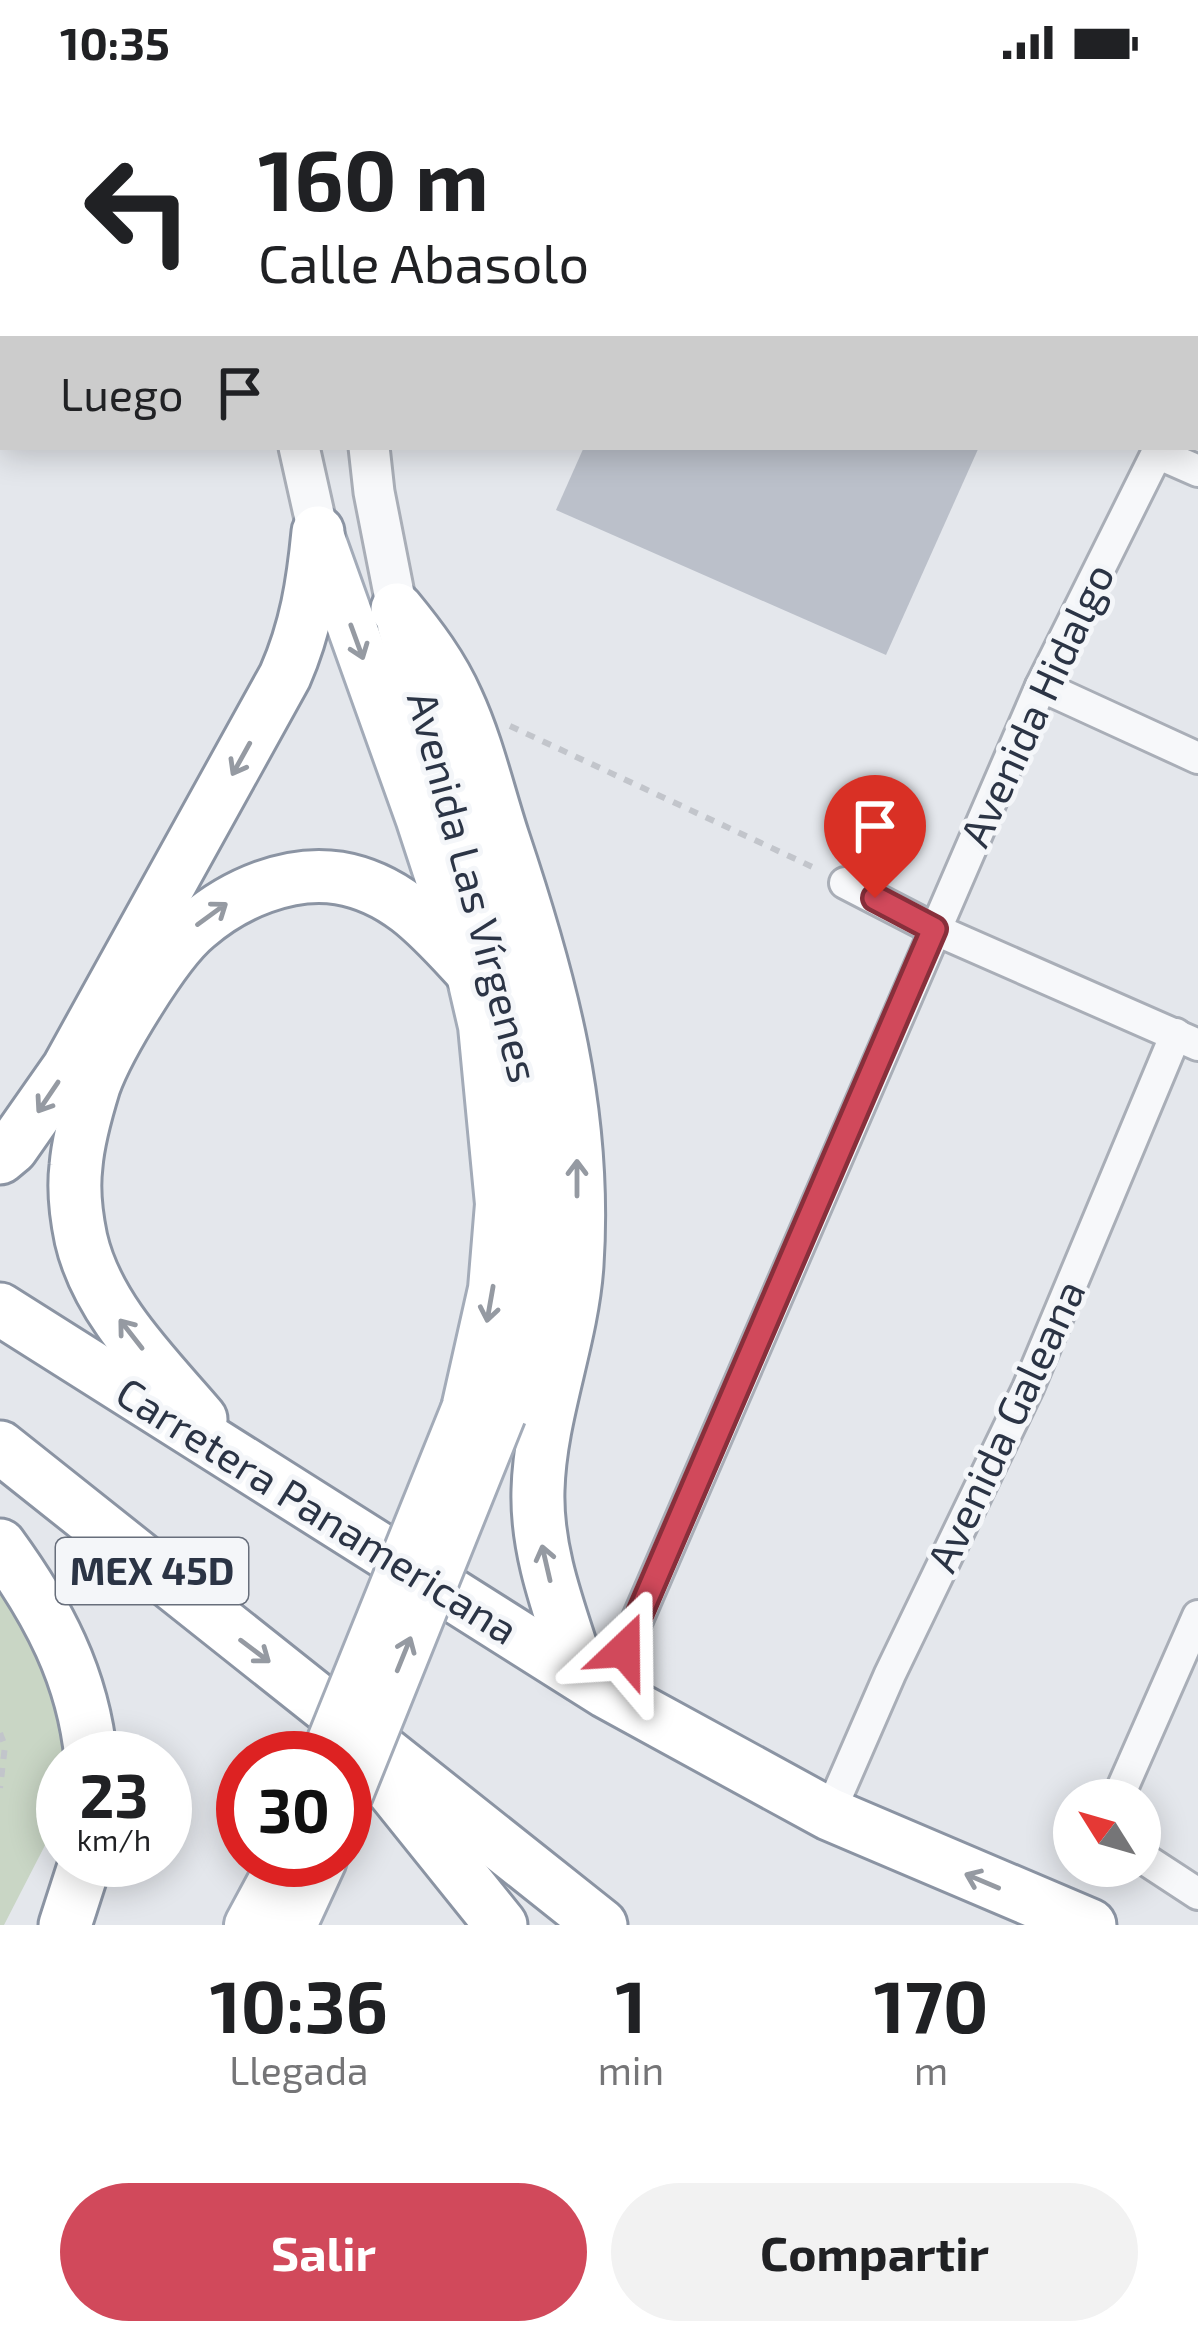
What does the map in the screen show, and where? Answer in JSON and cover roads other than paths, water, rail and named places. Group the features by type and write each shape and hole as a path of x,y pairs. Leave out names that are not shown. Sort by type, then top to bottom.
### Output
{"highway":[{"path":"0,1158 68,1068 275,697 307,618 317,532"},
{"path":"397,609 427,646 458,701 534,930 571,1081 577,1148 577,1267 538,1489 546,1568 593,1683"},
{"path":"232,1456 114,1313 88,1260 75,1208 75,1169 95,1083 173,951 229,902 258,888 301,878 337,877 374,887 420,915 470,970"},
{"name":"Carretera Panamericana","path":"0,1310 593,1683 829,1814 1090,1925"},
{"name":"MEX 45D","path":"0,1447 601,1925"},
{"path":"0,1545 39,1599 70,1662 89,1731"},
{"path":"308,1691 500,1925"},
{"path":"65,1925 77,1887"}],"main road":[{"name":"Avenida Las Vírgenes","path":"317,532 470,970 490,1070 500,1204 484,1411 370,1731"},
{"name":"Avenida Las Vírgenes","path":"337,1731 525,1330 536,1262 535,1160 526,1064 491,920 397,609"},
{"path":"249,1925 282,1887"},
{"path":"292,1925 297,1887"}],"street":[{"name":"Avenida Las Vírgenes","path":"300,450 317,532"},
{"name":"Avenida Las Vírgenes","path":"369,450 397,609"},
{"path":"1158,450 1198,471"},
{"name":"Avenida Hidalgo","path":"593,1683 1041,686 1158,450"},
{"path":"1041,686 1198,758"},
{"path":"845,883 934,929 1187,1040"},
{"name":"Avenida Galeana","path":"829,1814 1187,1040"},
{"path":"1125,1779 1198,1616"},
{"path":"1161,1870 1198,1894"}]}
